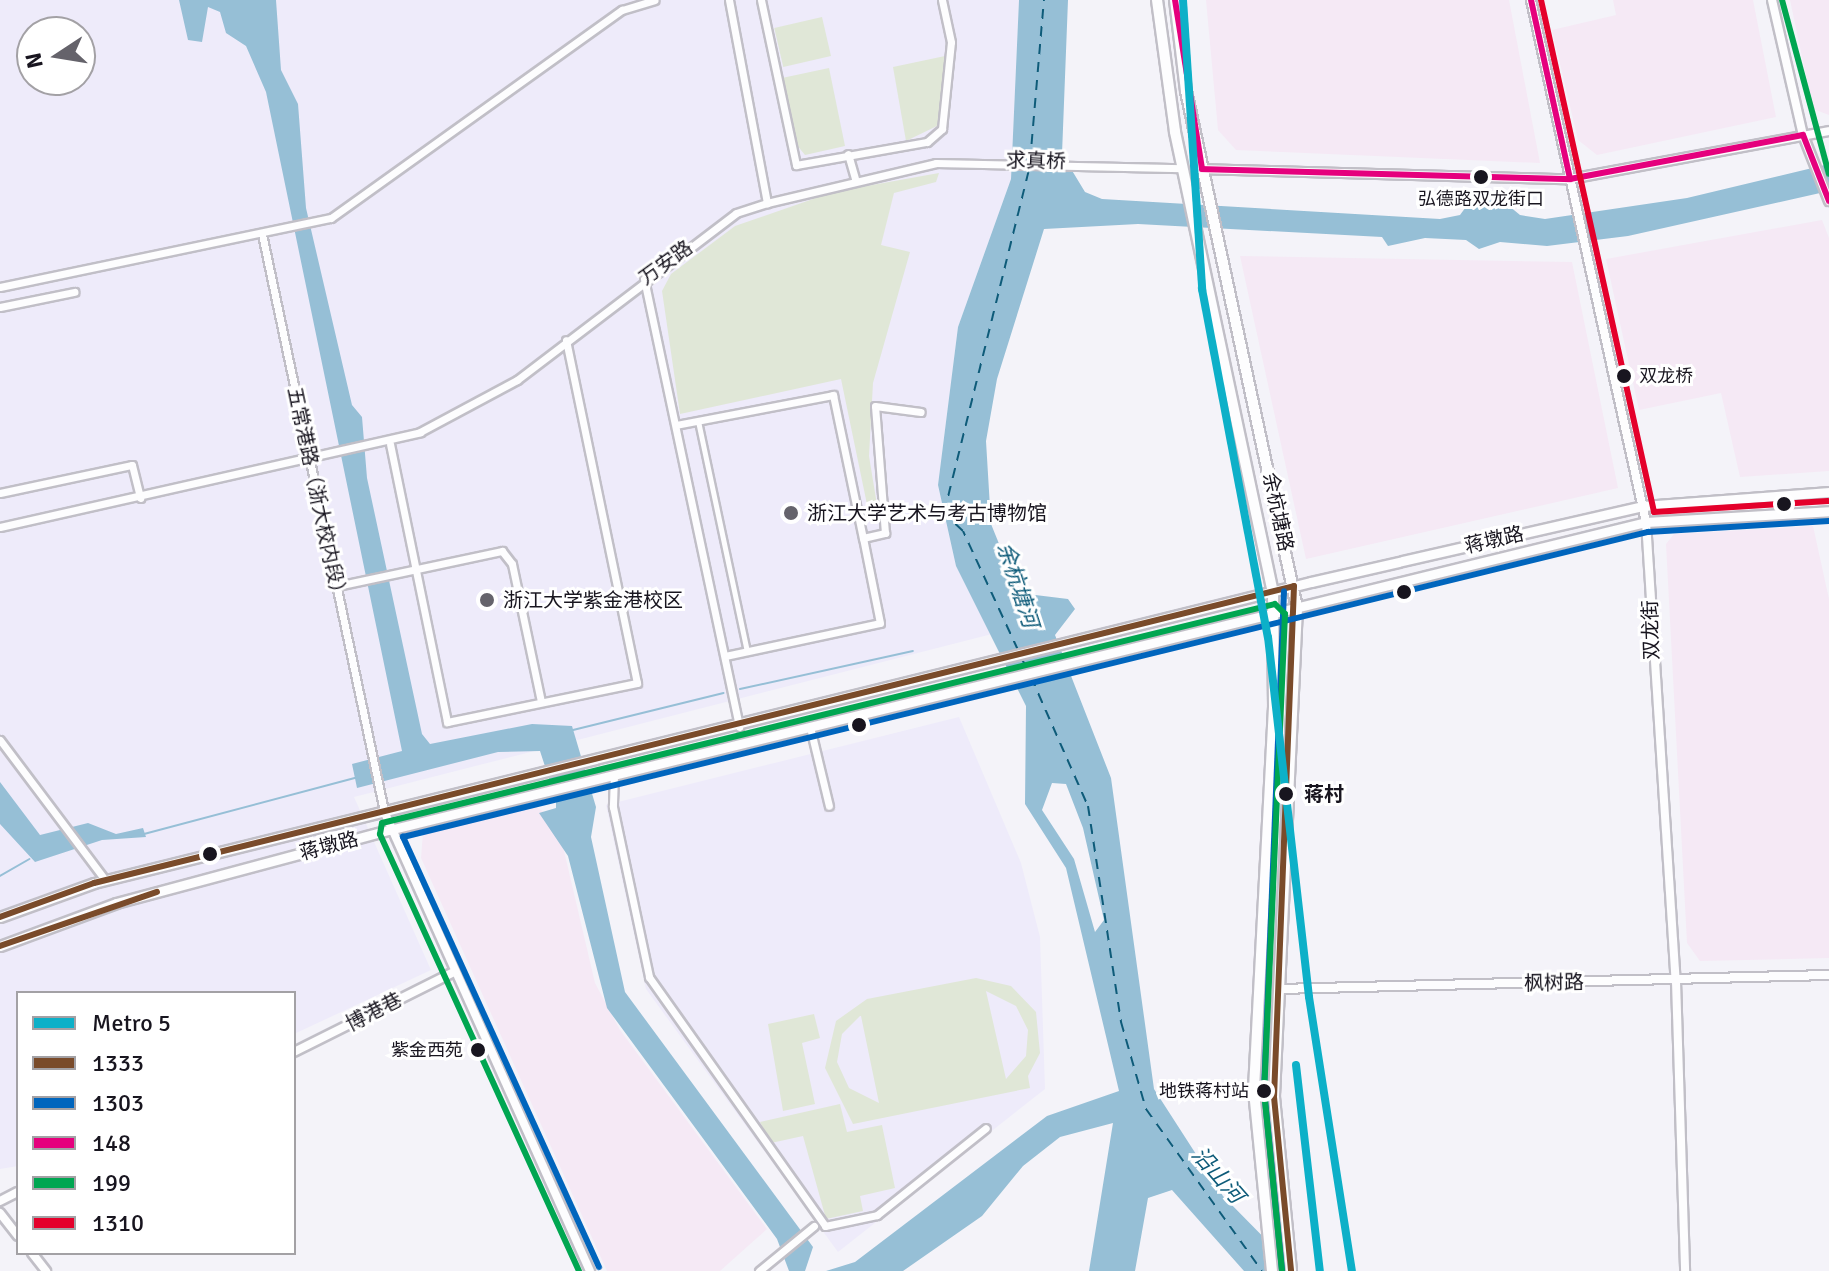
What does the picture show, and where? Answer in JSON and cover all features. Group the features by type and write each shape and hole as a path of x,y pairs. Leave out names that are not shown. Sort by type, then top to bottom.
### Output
{"main road":[{"name":"余杭塘路","path":"1157,0 1196,240 1273,592 1275,614 1254,1091 1272,1271"},
{"name":"余杭塘路","path":"1175,0 1202,169 1297,608 1274,1097 1291,1271"},
{"name":"蒋墩路","path":"0,917 105,880 893,690 1294,586 1643,506 1829,492"},
{"name":"蒋墩路","path":"0,946 116,903 389,830 1646,522 1829,511"}],"street":[{"path":"0,287 321,222 362,202 622,10 654,0"},
{"path":"729,0 767,203"},
{"path":"761,0 796,165 927,142 942,129 951,42 942,0"},
{"name":"双龙街","path":"1531,0 1646,522 1676,981 1685,1271"},
{"path":"1772,0 1803,135 1828,200"},
{"path":"1202,169 1570,179 1829,131"},
{"path":"848,154 855,179"},
{"name":"万安路","path":"0,527 390,444 463,414 736,213 855,179 992,160"},
{"name":"求真桥","path":"992,160 1183,168"},
{"name":"五常港路（浙大校内段）","path":"262,234 384,811"},
{"path":"644,279 739,728"},
{"path":"0,307 74,292"},
{"path":"390,444 447,722 637,683 566,340"},
{"path":"676,425 833,395 880,623 725,656"},
{"path":"863,538 885,533 875,406 921,412"},
{"path":"698,421 747,651"},
{"path":"0,493 132,465 140,498"},
{"path":"337,586 502,551 512,564 541,702"},
{"path":"810,727 829,806"},
{"path":"0,740 105,880"},
{"path":"614,775 613,807 649,977 825,1226 877,1215 986,1128"},
{"path":"384,811 389,830 588,1271"},
{"name":"博港巷","path":"296,1051 454,972"},
{"name":"枫树路","path":"1279,989 1829,975"},
{"path":"0,1213 16,1233"},
{"path":"759,1271 814,1226"},
{"path":"34,1255 46,1271"}],"shaded area":[{"name":"浙江大学紫金港校区","path":"0,0 1019,0 1011,179 958,327 938,485 956,566 992,634 354,797 431,970 296,1033 296,991 16,991 16,1166 0,1169"},
{"path":"1206,0 1509,0 1540,163 1236,150 1218,130"},
{"path":"1613,0 1753,0 1776,117 1597,155 1578,140 1552,30 1616,15"},
{"path":"1790,0 1829,0 1829,115 1813,109"},
{"path":"1822,220 1829,238 1829,471 1740,477 1721,393 1639,410 1606,259"},
{"path":"1240,256 1572,262 1618,488 1306,559"},
{"path":"1813,526 1829,599 1829,958 1700,961 1687,943 1666,544 1674,534"},
{"path":"959,717 1021,863 1040,937 1045,1089 838,1252 646,989 606,805"},
{"path":"535,806 557,821 595,983 620,1030 767,1229 720,1271 607,1271 421,858 423,833"}],"green space":[{"path":"822,17 831,56 783,67 774,28"},
{"path":"945,56 939,125 906,141 893,67"},
{"path":"829,68 845,146 805,155 796,144 782,78"},
{"path":"939,173 936,182 894,193 881,245 910,252 873,383 869,456 878,511 869,514 841,379 680,414 662,291 671,274 735,226 833,192"},
{"path":"976,978 1011,986 1036,1012 1040,1053 1028,1076 1030,1088 853,1124 825,1068 836,1021 867,999","holes":["986,991 1016,1006 1028,1030 1026,1056 1006,1079","861,1016 879,1103 849,1088 837,1062 842,1034"]},
{"path":"814,1014 820,1038 802,1043 815,1104 783,1111 768,1024"},
{"path":"840,1104 847,1132 882,1125 895,1188 860,1196 863,1211 826,1219 803,1136 771,1143 760,1122"}],"water":[{"path":"179,0 276,0 281,70 298,104 306,208 352,405 362,417 367,478 422,734 430,744 532,724 572,726 596,807 591,837 625,992 813,1247 805,1271 789,1271 777,1239 607,1008 568,856 539,813 556,808 540,751 498,752 357,788 352,764 402,751 266,92 246,46 226,33 220,12 208,7 202,42 188,40"},
{"path":"1019,0 1068,0 1062,154 1085,192 1102,199 1440,219 1460,215 1471,200 1503,201 1520,215 1545,219 1687,198 1829,164 1829,191 1628,236 1547,246 1500,242 1479,249 1466,240 1425,238 1388,246 1382,237 1138,224 1044,229 997,379 986,441 991,524 1019,593 1068,599 1075,609 1055,635 1111,778 1154,1089 1223,1196 1297,1271 1244,1271 1172,1190 1148,1198 1135,1271 1089,1271 1113,1123 1060,1137 1023,1166 982,1216 903,1271 826,1271 855,1262 1047,1116 1119,1091 1066,868 1025,804 1026,706 956,566 938,485 958,327 1011,179","holes":["1052,783 1066,784 1083,828 1104,920 1095,932 1074,859 1042,810"]},
{"path":"0,782 40,835 88,823 116,834 143,828 146,837 102,840 35,862 0,824"}],"waterway":[{"path":"740,689 913,651"},
{"path":"573,730 724,693"},
{"path":"144,834 355,778"},
{"path":"0,876 30,859"}],"ferry route":[{"path":"1030,162 1044,0"},
{"path":"1018,650 963,531 944,513 1029,169"},
{"path":"1020,656 1027,668"},
{"path":"1031,677 1088,806 1121,1022 1146,1109 1262,1271"}],"metro line":[{"name":"5","path":"1183,0 1202,289 1268,637 1309,997 1352,1271"},
{"name":"5","path":"1296,1065 1320,1271"}],"transit line":[{"name":"148","path":"1175,0 1202,169"},
{"name":"148","path":"1531,0 1570,179"},
{"name":"1310","path":"1541,0 1654,512 1828,501"},
{"name":"199","path":"1782,0 1829,174"},
{"name":"148","path":"1803,135 1829,201"},
{"name":"148","path":"1202,169 1570,179 1803,135"},
{"name":"1303","path":"599,1267 403,837 1648,532 1829,521"},
{"name":"1333","path":"0,917 94,883 1294,586 1274,1097 1291,1271"},
{"name":"1303","path":"1282,1270 1264,1091 1284,591"},
{"name":"199","path":"579,1271 380,834 382,823 1275,604 1285,614 1264,1091 1282,1270"},
{"name":"1333","path":"0,946 157,892"}],"place":[{"name":"弘德路双龙街口","path":"1481,177"},
{"name":"双龙桥","path":"1624,376"},
{"name":"浙江大学艺术与考古博物馆","path":"791,513"},
{"name":"浙江大学紫金港校区","path":"487,600"},
{"name":"蒋村","path":"1286,794"},
{"name":"紫金西苑","path":"478,1050"},
{"name":"地铁蒋村站","path":"1264,1091"}],"water label":[{"name":"余杭塘河","path":"1018,585"},
{"name":"沿山河","path":"1218,1175"}]}
